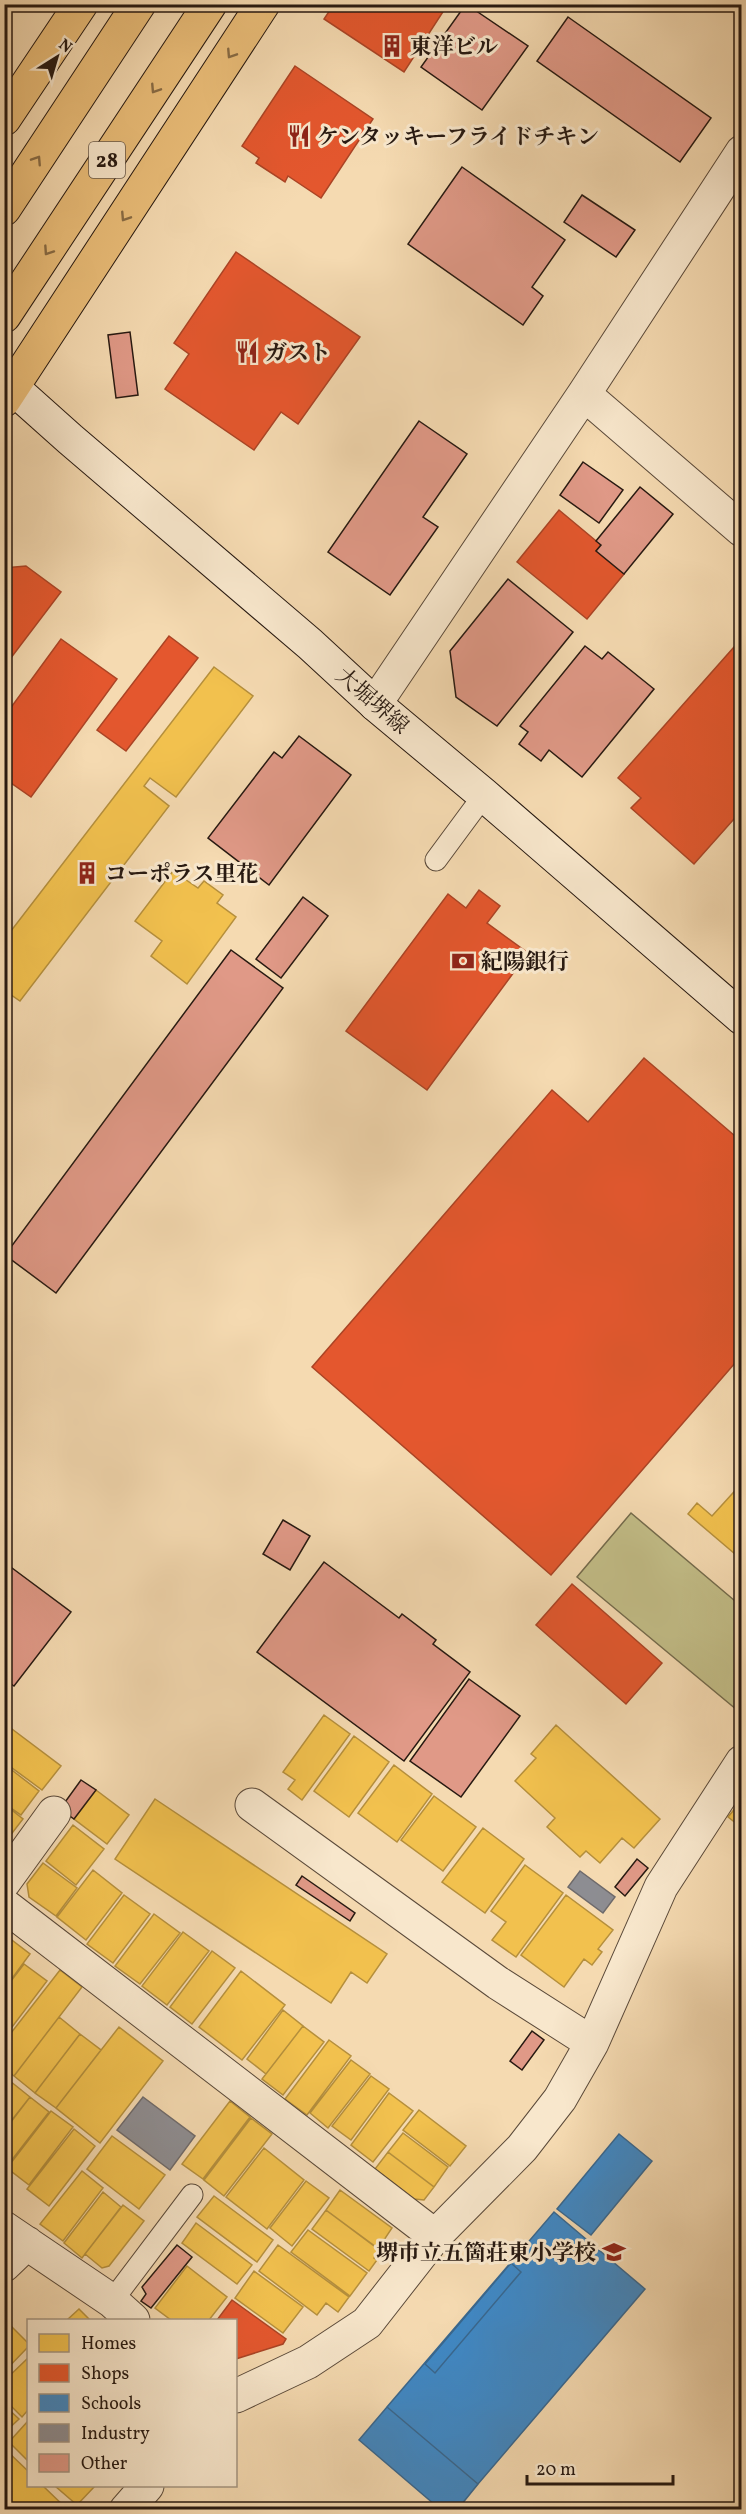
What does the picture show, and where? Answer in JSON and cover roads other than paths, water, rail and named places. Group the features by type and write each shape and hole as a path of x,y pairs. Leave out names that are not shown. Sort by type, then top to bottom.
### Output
{"main road":[{"path":"4,119 81,4"},
{"path":"4,208 140,4"},
{"name":"28","path":"4,316 210,4"},
{"path":"7,389 263,4"}],"street":[{"path":"375,704 584,394 741,152"},
{"name":"大堀堺線","path":"7,389 310,644 375,704 484,795 741,1018"},
{"path":"584,394 741,530"},
{"path":"237,2396 308,2362 367,2323 435,2236 522,2148 560,2099 592,2043 661,1887 741,1762"},
{"path":"252,1805 371,1881 498,1983 592,2043"},
{"path":"4,1882 54,1813"},
{"path":"4,1905 435,2236"},
{"path":"12,2245 122,2311"},
{"path":"126,2510 146,2487"}],"lane":[{"path":"436,860 484,795"},
{"path":"122,2311 192,2194"}],"place":[{"name":"東洋ビル","path":"392,46"},
{"name":"ケンタッキーフライドチキン","path":"299,136"},
{"name":"ガスト","path":"247,352"},
{"name":"コーポラス里花","path":"87,873"},
{"name":"紀陽銀行","path":"463,961"},
{"name":"堺市立五箇荘東小学校","path":"614,2252"}]}
